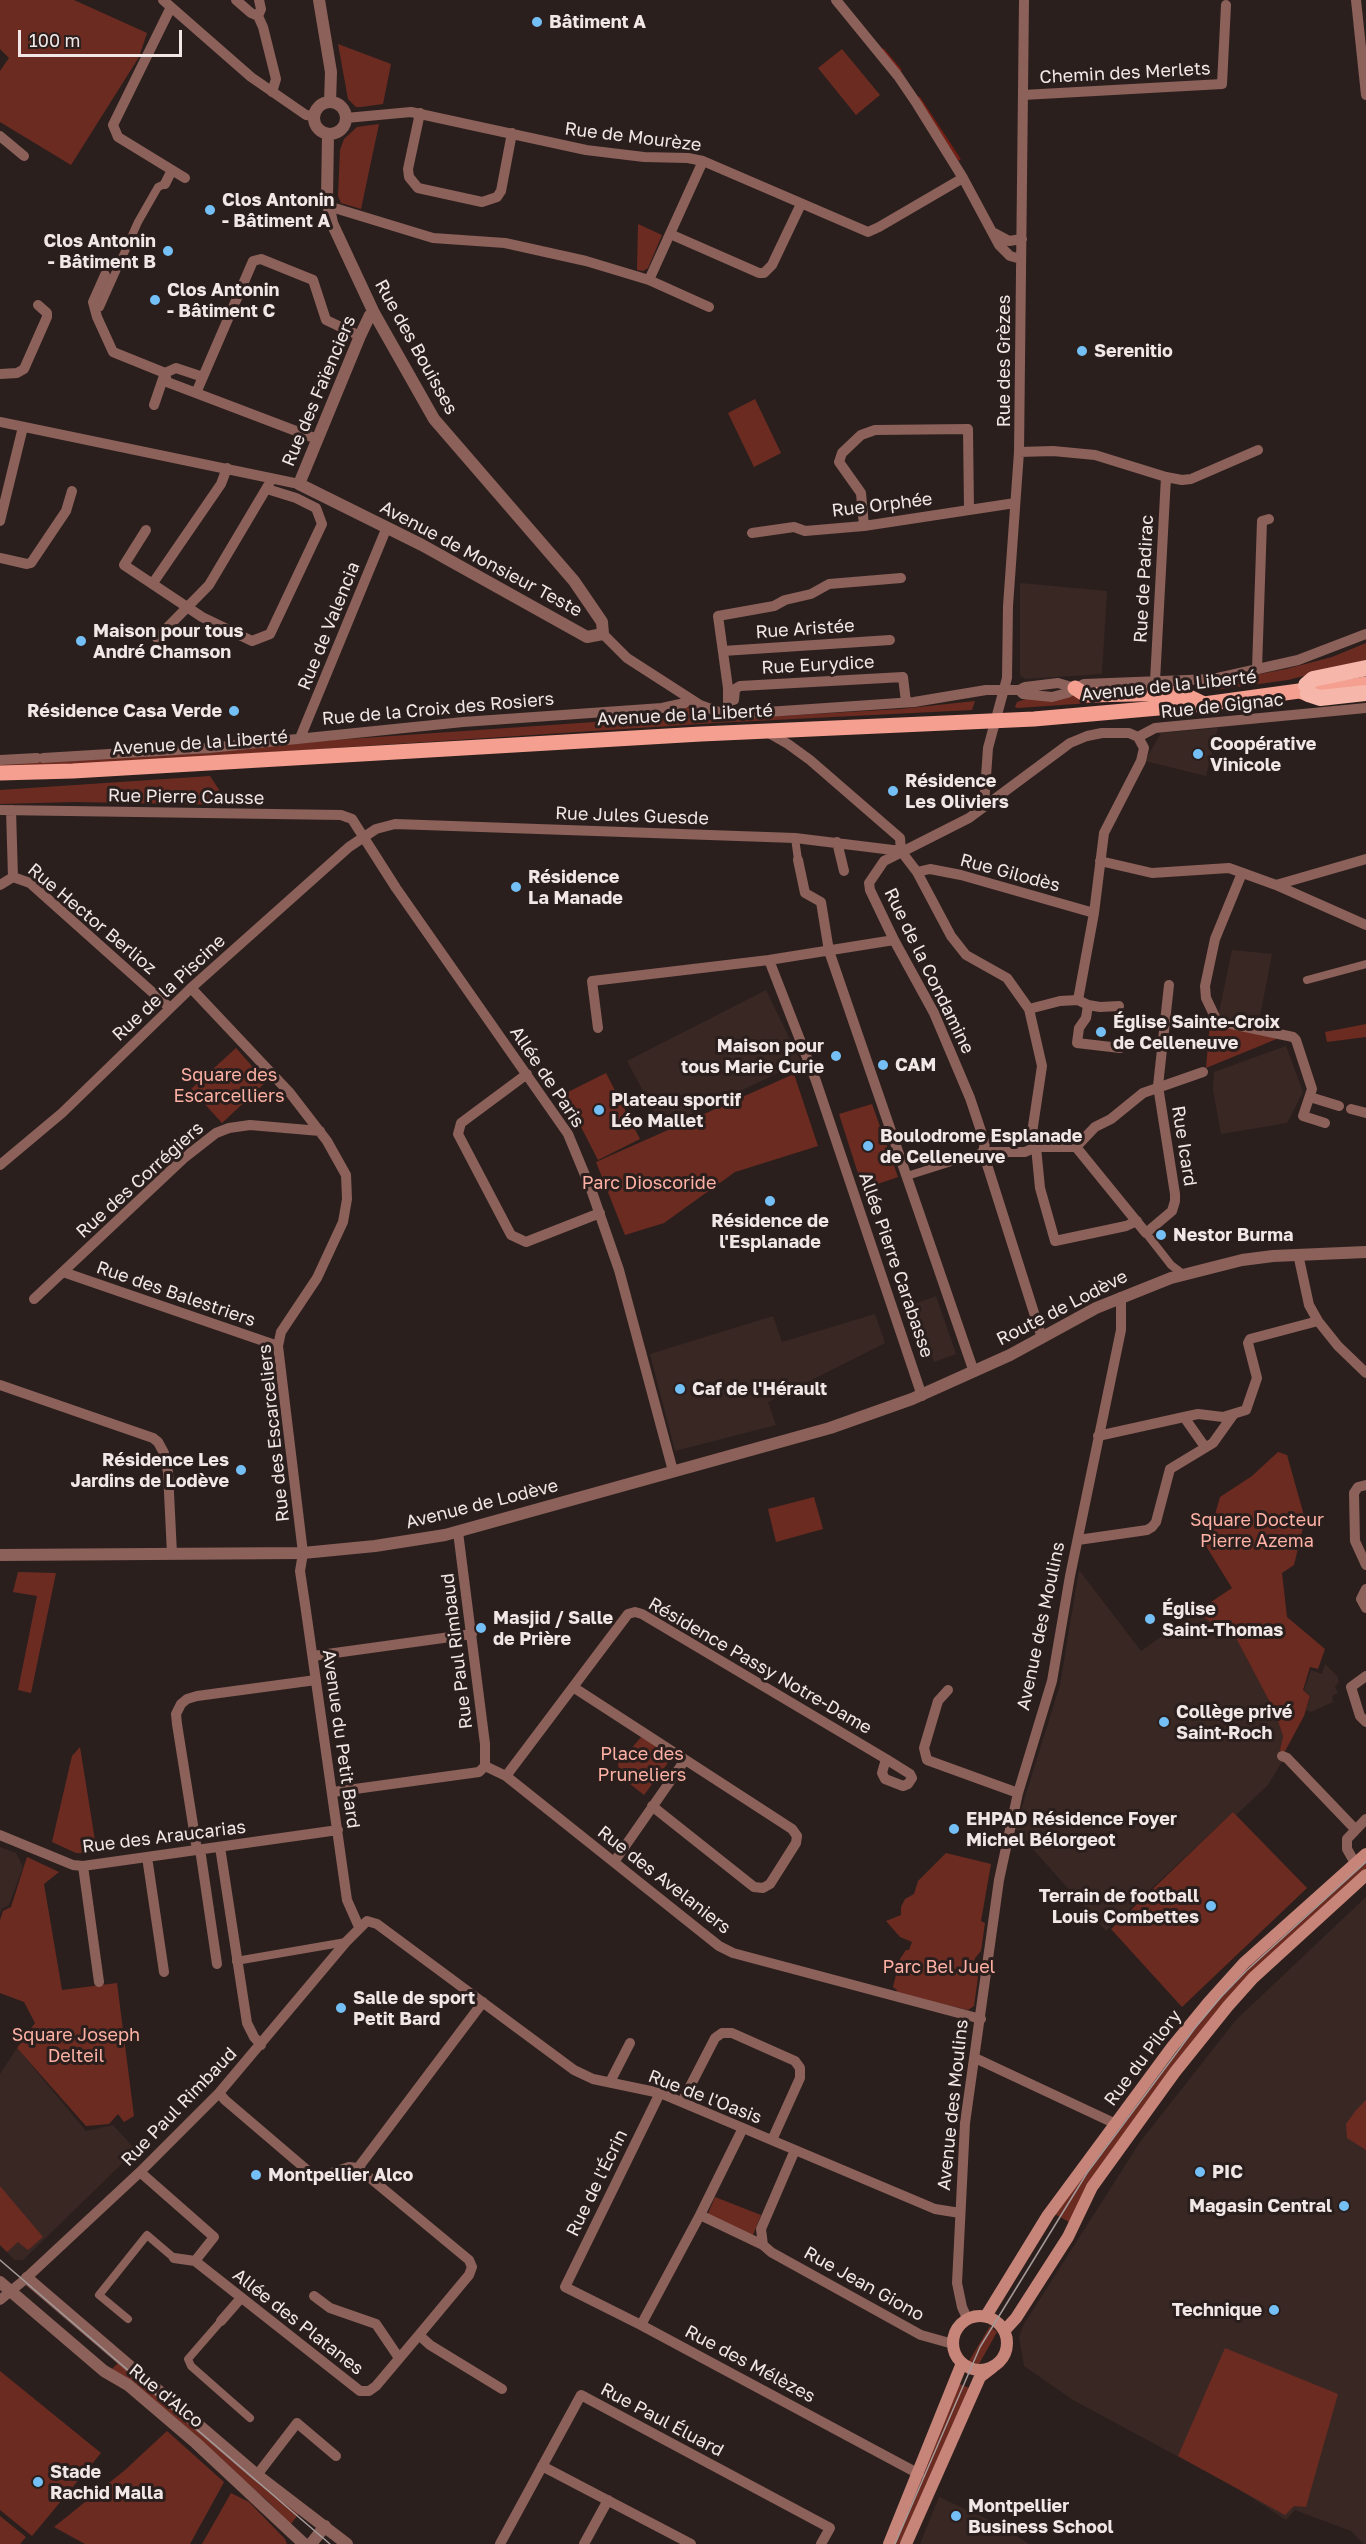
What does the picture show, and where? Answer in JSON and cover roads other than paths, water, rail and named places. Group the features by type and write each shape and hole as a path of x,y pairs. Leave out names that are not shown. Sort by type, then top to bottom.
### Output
{"highway":[{"path":"1366,668 1313,679 1304,690 1320,698 1366,693"}],"main road":[{"name":"Avenue de la Liberté","path":"1304,690 1366,673"},
{"name":"Avenue de la Liberté","path":"0,773 73,771 764,731 994,721 1204,704 1366,684"},
{"path":"1075,688 1086,695 1181,693 1204,704"},
{"name":"Avenue de la Liberté","path":"0,780 73,771"},
{"name":"Rue du Pilory","path":"986,2316 1048,2215 1172,2047 1222,1987 1251,1957 1366,1854"},
{"name":"Rue du Pilory","path":"1005,2330 1016,2318 1068,2236 1092,2187 1175,2072 1221,2014 1254,1978 1366,1875"},
{"path":"906,2544 980,2378 1000,2362 1007,2347 1005,2330 996,2320 986,2316 967,2318 956,2329 952,2343 955,2354 962,2363 975,2370 993,2367"},
{"path":"889,2544 919,2474 954,2377 962,2363"}],"street":[{"path":"236,0 258,16 263,27 276,79 272,92"},
{"path":"258,16 261,9 259,0"},
{"path":"319,0 331,72 330,102"},
{"path":"836,0 898,76 963,178 999,245 1010,256 1021,259"},
{"name":"Rue des Grèzes","path":"984,805 988,748 1007,678 1008,606 1019,452 1024,0"},
{"path":"1356,0 1366,95"},
{"path":"185,178 118,137 113,125 167,4 231,61 306,115 314,116"},
{"name":"Chemin des Merlets","path":"1023,95 1222,84 1226,5"},
{"path":"330,102 341,106 346,118 341,129 328,134 316,126 314,116 319,106 330,102"},
{"name":"Rue de Mourèze","path":"346,118 402,111 420,113 586,150 703,161 856,228 871,231 963,178"},
{"path":"420,113 408,169 409,177 418,188 482,202 497,197 501,191 512,134"},
{"name":"Rue des Bouisses","path":"328,134 328,206 332,223 374,312 434,419 574,581 602,622 603,634"},
{"path":"0,136 24,156"},
{"path":"649,280 703,161"},
{"path":"100,307 138,222 158,187 165,184 172,170"},
{"path":"670,234 759,273 764,273 772,265 801,204"},
{"path":"328,206 433,238 505,243 586,261 649,280 709,307"},
{"path":"994,233 1009,241 1022,239"},
{"path":"196,393 253,261 261,259 313,280 326,320 360,336"},
{"path":"105,275 93,302 97,317 113,352 165,373 176,368 203,377"},
{"path":"0,374 17,373 24,369 46,317 38,304"},
{"name":"Rue des Faïenciers","path":"299,484 360,336 370,315 374,312"},
{"path":"165,373 167,382 317,439"},
{"path":"154,405 165,373"},
{"name":"Avenue de Monsieur Teste","path":"0,422 299,484 387,527 587,637 603,634"},
{"path":"0,521 23,427"},
{"path":"864,526 861,493 839,462 842,453 861,435 875,430 968,429 969,510"},
{"path":"1019,452 1053,451 1095,455 1166,477 1191,479 1258,450"},
{"path":"153,583 222,484 228,468"},
{"path":"157,638 209,585 267,489 271,477"},
{"name":"Rue de Padirac","path":"1155,681 1166,477"},
{"path":"146,530 124,565 189,606 202,617 252,641 270,634 322,524 316,508 296,498 267,489"},
{"path":"0,558 31,563 66,511 72,491"},
{"name":"Rue Orphée","path":"752,533 794,527 805,531 864,526 1015,503"},
{"path":"1257,669 1256,640 1262,521 1269,519"},
{"name":"Rue de Valencia","path":"300,738 387,527"},
{"path":"731,713 718,616 774,606 786,600 811,594 829,584 901,579"},
{"path":"603,634 627,658 700,705 719,712 731,713 906,702 986,690 1003,692 1058,683 1075,688 1084,684 1213,679 1298,660 1366,634"},
{"name":"Rue Aristée","path":"723,651 890,640"},
{"name":"Rue Eurydice","path":"731,713 735,689 752,686 903,678 906,702"},
{"name":"Rue de la Croix des Rosiers","path":"0,760 209,748 463,722 662,708 685,703 689,698"},
{"name":"Rue de Gignac","path":"901,851 969,818 1052,755 1087,736 1129,733 1138,737 1155,728 1366,708"},
{"path":"764,731 788,744 810,760 900,838 901,851 917,872 951,936 966,955 1007,978 1029,1009 1042,1066 1032,1132 1036,1147 1040,1188 1055,1241 1126,1226 1137,1221"},
{"path":"1120,1048 1077,1043 1079,1028 1086,1018 1083,1003 1104,833 1141,761 1144,748 1138,737"},
{"name":"Rue Pierre Causse","path":"5,810 341,814 352,819 362,836"},
{"name":"Rue Hector Berlioz","path":"5,810 13,877 30,884 171,1008"},
{"name":"Rue Jules Guesde","path":"362,836 375,829 395,824 795,838 901,851"},
{"name":"Rue de la Piscine","path":"2,1160 62,1113 191,988 362,836"},
{"name":"Allée de Paris","path":"362,836 568,1134 600,1213 619,1269 673,1471"},
{"path":"795,838 805,893 821,903 830,951 974,1372"},
{"path":"837,842 844,871"},
{"name":"Rue de la Condamine","path":"901,851 884,861 869,883 870,890 949,1047 985,1143 983,1152 1042,1338"},
{"path":"1276,885 1366,859"},
{"path":"1100,861 1152,873 1228,868 1276,885 1366,925"},
{"name":"Rue Gilodès","path":"917,872 930,869 961,875 1094,913"},
{"path":"1242,873 1215,939 1205,986 1206,998 1217,1021 1293,1037 1296,1040 1312,1089 1303,1116 1325,1123"},
{"path":"0,885 13,877"},
{"path":"598,1028 592,981 769,960 894,940"},
{"name":"Allée Pierre Carabasse","path":"769,960 816,1081 922,1396"},
{"path":"1307,980 1366,964"},
{"path":"1158,1086 1169,985"},
{"name":"Rue des Escarceliers","path":"191,988 290,1093 320,1131 346,1175 346,1211 343,1222 317,1278 281,1332 278,1346 303,1553"},
{"path":"1029,1009 1059,1001 1119,1006"},
{"path":"907,1176 983,1152 1025,1152 1036,1147 1076,1147 1095,1127 1111,1119 1143,1093 1203,1072"},
{"path":"527,1074 461,1123 458,1134 511,1235 526,1242 600,1213"},
{"name":"Rue Icard","path":"1146,1233 1172,1211 1175,1202 1158,1086"},
{"path":"1310,1097 1339,1106"},
{"path":"1351,1109 1366,1113"},
{"name":"Rue des Corrégiers","path":"34,1299 184,1158 216,1133 229,1128 250,1125 320,1131"},
{"path":"1076,1147 1171,1265 1183,1274"},
{"name":"Route de Lodève","path":"922,1396 1120,1297 1183,1274 1249,1259 1298,1254 1366,1252"},
{"path":"1298,1254 1309,1305 1318,1321 1338,1346 1366,1373"},
{"name":"Rue des Balestriers","path":"63,1272 278,1346"},
{"name":"Avenue des Moulins","path":"967,2318 957,2283 965,2123 999,1880 1018,1793 1052,1681 1098,1436 1121,1330 1120,1297"},
{"path":"1098,1436 1184,1416 1233,1415 1248,1408 1257,1377 1248,1342 1251,1339 1318,1321"},
{"path":"0,1385 153,1438 158,1442 164,1453 168,1472 172,1554"},
{"name":"Avenue de Lodève","path":"0,1555 303,1553 375,1546 458,1532 830,1428 922,1396"},
{"path":"1078,1540 1147,1530 1152,1527 1156,1522 1170,1468 1213,1443 1233,1415"},
{"path":"1184,1416 1205,1447"},
{"path":"1366,1485 1358,1487 1354,1492 1355,1540 1366,1565"},
{"name":"Rue Paul Rimbaud","path":"458,1532 485,1744 485,1766"},
{"name":"Avenue du Petit Bard","path":"303,1553 300,1571 347,1900 363,1924"},
{"path":"1366,1589 1361,1599 1366,1608"},
{"name":"Résidence Passy Notre-Dame","path":"573,1687 628,1614 642,1614 886,1759"},
{"path":"313,1656 472,1634"},
{"path":"1366,1676 1351,1687 1360,1716 1366,1722"},
{"path":"217,1964 176,1714 187,1699 197,1696 316,1680"},
{"path":"506,1776 573,1687 792,1829 797,1836 796,1843 770,1884 763,1888 754,1887 652,1806"},
{"path":"948,1690 938,1701 932,1720 924,1748 927,1760 1018,1793"},
{"path":"1282,1756 1287,1758 1355,1829"},
{"path":"614,1862 685,1760"},
{"path":"333,1792 479,1772 485,1766"},
{"name":"Rue des Avelaniers","path":"485,1766 506,1776 706,1937 734,1953 981,2019"},
{"path":"1355,1863 1347,1850 1347,1839 1366,1819"},
{"name":"Rue des Araucarias","path":"0,1835 82,1866 338,1830"},
{"path":"220,1847 247,2024 261,2045"},
{"path":"147,1857 164,1972"},
{"path":"82,1866 99,1982"},
{"name":"Rue Paul Rimbaud","path":"0,2300 27,2278 140,2172 219,2093 363,1924"},
{"name":"Rue de l'Oasis","path":"363,1924 377,1924 574,2070 593,2079 660,2093 935,2208 960,2213"},
{"path":"236,1961 346,1942"},
{"path":"219,2093 314,2176 323,2176 348,2167 358,2168 483,2002"},
{"path":"682,2102 715,2038 722,2033 732,2033 795,2061 800,2068 801,2078 772,2140"},
{"path":"610,2082 630,2043"},
{"path":"975,2058 1116,2124"},
{"name":"Rue de l'Écrin","path":"565,2287 660,2093"},
{"path":"641,2325 700,2215 743,2128"},
{"path":"763,2245 761,2229 795,2150"},
{"name":"Allée des Platanes","path":"195,2261 360,2391 369,2391 376,2386 469,2275 472,2267 469,2260 358,2168"},
{"path":"128,2319 99,2295 147,2235 174,2258 195,2261 214,2237 140,2172"},
{"name":"Rue Jean Giono","path":"700,2215 763,2245 771,2252 921,2334 952,2343"},
{"name":"Rue d'Alco","path":"27,2278 257,2475 346,2544"},
{"name":"Rue d'Alco","path":"0,2282 105,2372 128,2385 196,2443 304,2544"},
{"name":"Rue des Mélèzes","path":"565,2287 641,2325 919,2474"},
{"path":"314,2296 330,2308 376,2324 399,2358"},
{"path":"241,2298 188,2359 191,2366 250,2418"},
{"path":"418,2335 430,2345 502,2389"},
{"name":"Rue Paul Éluard","path":"500,2544 581,2396 830,2528 821,2544"},
{"path":"257,2475 297,2423 336,2456"},
{"path":"542,2466 691,2544"},
{"path":"584,2544 608,2500"},
{"path":"311,2544 325,2526"}],"waterway":[{"path":"883,50 900,70"},
{"path":"919,98 959,159"}],"tram line":[{"path":"895,2544 980,2347 1087,2173 1195,2028 1221,1997 1246,1971 1366,1862"},
{"path":"0,2260 330,2544"}],"place":[{"name":"Bâtiment A","path":"537,22"},
{"name":"Clos Antonin - Bâtiment A","path":"210,210"},
{"name":"Clos Antonin - Bâtiment B","path":"168,251"},
{"name":"Clos Antonin - Bâtiment C","path":"155,300"},
{"name":"Serenitio","path":"1082,351"},
{"name":"Maison pour tous André Chamson","path":"81,641"},
{"name":"Résidence Casa Verde","path":"234,711"},
{"name":"Coopérative Vinicole","path":"1198,754"},
{"name":"Résidence Les Oliviers","path":"893,791"},
{"name":"Résidence La Manade","path":"516,887"},
{"name":"Église Sainte-Croix de Celleneuve","path":"1101,1032"},
{"name":"Maison pour tous Marie Curie","path":"836,1056"},
{"name":"CAM","path":"883,1065"},
{"name":"Plateau sportif Léo Mallet","path":"599,1110"},
{"name":"Boulodrome Esplanade de Celleneuve","path":"868,1146"},
{"name":"Résidence de l'Esplanade","path":"770,1201"},
{"name":"Nestor Burma","path":"1161,1235"},
{"name":"Caf de l'Hérault","path":"680,1389"},
{"name":"Résidence Les Jardins de Lodève","path":"241,1470"},
{"name":"Église Saint-Thomas","path":"1150,1619"},
{"name":"Masjid / Salle de Prière","path":"481,1628"},
{"name":"Collège privé Saint-Roch","path":"1164,1722"},
{"name":"EHPAD Résidence Foyer Michel Bélorgeot","path":"954,1829"},
{"name":"Terrain de football Louis Combettes","path":"1211,1906"},
{"name":"Salle de sport Petit Bard","path":"341,2008"},
{"name":"PIC","path":"1200,2172"},
{"name":"Montpellier Alco","path":"256,2175"},
{"name":"Magasin Central","path":"1344,2206"},
{"name":"Technique","path":"1274,2310"},
{"name":"Stade Rachid Malla","path":"38,2482"},
{"name":"Montpellier Business School","path":"956,2516"}],"park label":[{"name":"Square des Escarcelliers","path":"229,1085"},
{"name":"Parc Dioscoride","path":"649,1183"},
{"name":"Square Docteur Pierre Azema","path":"1257,1530"},
{"name":"Place des Pruneliers","path":"642,1764"},
{"name":"Parc Bel Juel","path":"939,1967"},
{"name":"Square Joseph Delteil","path":"76,2045"}]}
